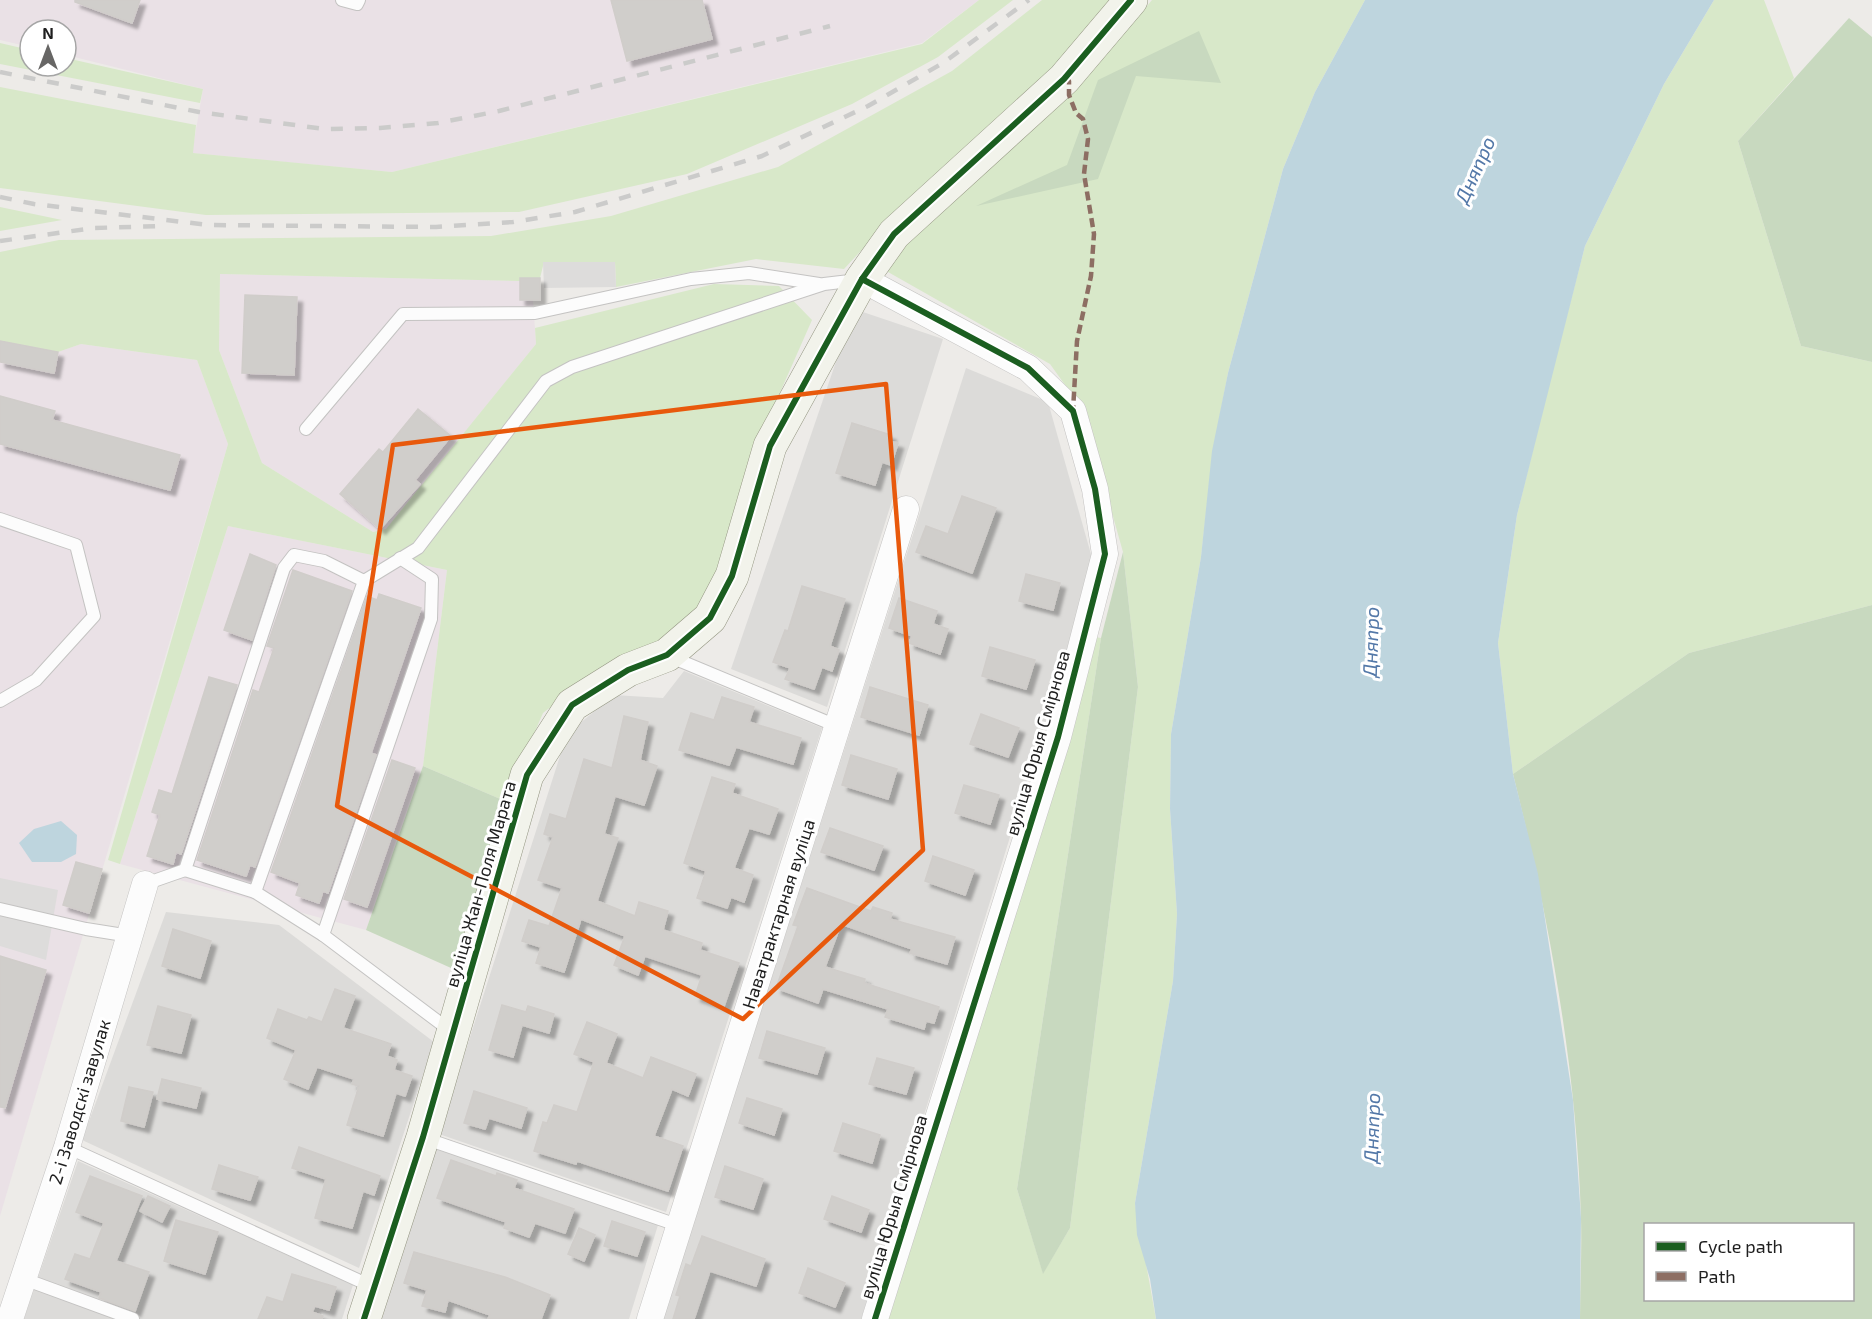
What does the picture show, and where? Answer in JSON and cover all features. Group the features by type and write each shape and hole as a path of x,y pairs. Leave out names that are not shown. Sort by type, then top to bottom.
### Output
{"street":[{"name":"вуліца Жан-Поля Марата","path":"364,1319 454,1034 527,775 572,705 628,670 667,655 710,618 732,576 770,446 862,279 894,234 1064,79 1131,0"},
{"name":"вуліца Юрыя Смірнова","path":"862,279 1028,368 1073,411 1095,489 1105,554 1058,737 875,1319"},
{"name":"Наватрактарная вуліца","path":"650,1319 839,727 906,509"},
{"name":"2-і Заводскі завулак","path":"10,1319 67,1147 145,884"}],"lane":[{"path":"342,0 357,4 358,0"},
{"path":"306,429 403,314 535,313 691,279 749,273 824,284"},
{"path":"255,892 364,581 418,548 546,381 572,367 824,284 862,279"},
{"path":"0,519 76,545 94,616 36,680 0,701"},
{"path":"184,870 284,568 294,555 324,561 364,581"},
{"path":"323,935 431,620 432,579 400,558"},
{"path":"667,655 839,727"},
{"path":"145,884 184,870 255,892 323,935 454,1034"},
{"path":"0,909 130,936"},
{"path":"423,1137 680,1226"},
{"path":"67,1147 373,1287"},
{"path":"24,1279 133,1319"}],"highlighted area":[{"path":"886,384 923,850 743,1019 337,806 393,445"}],"shaded area":[{"path":"0,0 979,0 922,43 392,172 192,153 203,89 78,58 78,18 18,18 18,44 0,40"},
{"path":"543,262 615,262 616,287 544,288"},
{"path":"220,274 520,281 520,278 540,278 540,300 533,300 536,344 386,530 373,532 262,463 219,350"},
{"path":"854,309 943,339 827,707 731,669"},
{"path":"0,341 58,352 81,344 197,360 228,444 0,1216"},
{"path":"966,368 1048,402 1094,565 861,1319 663,1319"},
{"path":"228,526 447,570 423,766 366,930 120,864"},
{"path":"684,671 822,728 666,1212 439,1134 567,734 614,695 663,698"},
{"path":"0,878 58,890 46,960 0,946"},
{"path":"166,912 279,925 434,1042 359,1268 82,1140"},
{"path":"433,1146 658,1225 629,1319 379,1319"},
{"path":"78,1161 353,1285 342,1319 24,1319"}],"green space":[{"path":"979,0 1013,0 938,57 852,104 687,174 519,212 206,215 0,188 0,87 196,125 193,153 392,172 922,44"},
{"path":"1042,0 1118,0 1075,51 898,211 844,269 756,259 616,287 615,262 544,262 540,278 521,278 520,281 220,274 219,350 262,463 373,532 386,529 536,344 535,328 714,284 779,286 812,320 755,449 718,581 685,629 594,673 543,713 505,801 423,766 447,570 228,526 120,864 108,860 228,444 197,360 81,344 58,352 0,341 0,252 59,240 491,236 611,216 778,167 952,71"},
{"path":"1152,0 1365,0 1315,92 1283,169 1228,373 1213,451 1201,557 1171,734 1170,809 1177,914 1173,981 1135,1203 1156,1319 876,1319 1082,635 1101,638 1017,1189 1043,1273 1070,1228 1138,687 1123,552 1083,410 1050,364 881,268 1095,68"},
{"path":"1714,0 1764,0 1794,78 1738,141 1801,346 1872,362 1872,605 1689,653 1513,774 1498,643 1517,515 1548,388 1585,246 1664,84"},
{"path":"1849,18 1872,37 1872,362 1801,346 1738,141"},
{"path":"1199,31 1221,83 1136,76 1098,179 976,206 1067,165 1098,80"},
{"path":"0,43 18,47 18,68 0,64"},
{"path":"78,61 203,89 200,103 72,78 78,78"},
{"path":"0,207 62,220 0,231"},
{"path":"1123,552 1138,687 1070,1228 1043,1274 1017,1189 1101,638"},
{"path":"1872,605 1872,1319 1580,1319 1581,1231 1574,1107 1549,939 1513,774 1689,653"},
{"path":"423,766 505,801 460,972 366,930"}],"water":[{"name":"Дняпро","path":"1365,0 1714,0 1664,84 1585,246 1517,515 1498,643 1513,774 1538,874 1573,1100 1581,1218 1580,1319 1156,1319 1150,1279 1137,1235 1135,1203 1173,981 1177,914 1170,809 1171,734 1201,557 1212,451 1228,373 1283,169 1315,92"},
{"path":"61,821 77,835 76,854 61,862 32,862 19,843 34,829"}],"building":[{"path":"75,0 140,0 132,23 75,2"},
{"path":"611,0 702,0 712,39 627,61"},
{"path":"520,278 540,278 540,300 520,300"},
{"path":"245,295 297,297 294,375 242,373"},
{"path":"0,341 58,352 54,373 0,362"},
{"path":"0,396 55,411 52,420 180,455 170,490 0,444"},
{"path":"418,409 451,436 415,480 420,484 380,529 340,494 379,449 383,452"},
{"path":"852,423 891,435 889,441 898,443 891,465 882,462 875,485 836,473"},
{"path":"962,496 996,508 972,573 916,552 926,526 948,534"},
{"path":"250,554 276,565 252,640 224,630"},
{"path":"293,570 352,591 255,867 250,865 246,876 197,860 253,690 259,692 274,648 267,646"},
{"path":"1026,574 1060,583 1053,610 1019,601"},
{"path":"802,586 845,599 830,646 839,650 832,671 822,667 814,689 785,679 790,668 773,662 785,630 788,631"},
{"path":"379,594 421,608 371,753 376,755 328,893 323,891 319,903 296,895 300,883 271,872 367,596 377,600"},
{"path":"899,598 937,611 933,624 948,629 940,654 909,643 912,636 889,628"},
{"path":"990,647 1035,660 1026,689 982,676"},
{"path":"209,677 237,685 181,854 176,852 173,864 147,856 160,815 152,812 159,790 172,794"},
{"path":"870,687 928,705 919,735 861,717"},
{"path":"722,697 754,707 749,722 801,738 793,764 736,747 729,765 679,750 691,713 714,720"},
{"path":"981,714 1019,728 1008,757 970,744"},
{"path":"624,716 648,722 640,760 657,766 644,805 615,796 604,834 618,838 597,901 635,916 639,902 668,911 663,930 702,943 700,950 739,963 724,1006 695,996 702,975 645,956 638,975 614,965 625,936 581,919 564,972 536,963 541,947 522,941 529,920 549,926 562,888 538,880 553,837 544,834 550,814 566,819 584,759 612,768"},
{"path":"851,755 897,769 888,799 842,785"},
{"path":"392,760 415,768 367,907 344,899"},
{"path":"712,777 735,784 732,793 778,809 769,834 749,828 734,868 753,875 744,902 731,897 727,908 697,898 706,871 684,863"},
{"path":"964,785 999,795 990,824 955,813"},
{"path":"830,828 883,846 874,870 821,852"},
{"path":"933,856 974,870 965,895 925,881"},
{"path":"76,862 102,869 89,913 63,905"},
{"path":"807,888 871,911 873,907 892,913 890,919 955,937 947,964 910,953 912,949 841,924 825,967 865,979 864,983 939,1007 934,1023 926,1021 924,1029 885,1017 888,1009 823,989 818,1003 776,988 798,926 793,925"},
{"path":"173,929 211,941 200,978 162,966"},
{"path":"0,956 46,970 5,1108 0,1107"},
{"path":"335,989 355,996 343,1028 391,1044 387,1056 397,1060 394,1070 412,1076 405,1096 396,1093 383,1136 347,1125 359,1086 352,1084 354,1079 317,1067 308,1089 284,1079 296,1050 267,1038 278,1009 307,1020 309,1017 322,1022"},
{"path":"502,1005 526,1012 528,1006 554,1014 549,1033 522,1025 513,1057 489,1050"},
{"path":"158,1006 191,1015 181,1053 147,1045"},
{"path":"587,1022 617,1034 606,1063 643,1078 651,1057 696,1074 688,1096 672,1089 654,1136 683,1146 668,1191 577,1161 576,1164 534,1151 543,1122 547,1123 554,1105 577,1112 594,1062 574,1054"},
{"path":"767,1031 825,1048 817,1074 759,1058"},
{"path":"877,1058 914,1068 906,1094 869,1084"},
{"path":"162,1079 201,1088 196,1108 157,1099"},
{"path":"129,1087 153,1092 144,1127 121,1121"},
{"path":"474,1091 527,1108 521,1128 489,1118 485,1129 464,1123"},
{"path":"747,1098 782,1109 774,1135 739,1123"},
{"path":"843,1123 880,1135 872,1163 834,1151"},
{"path":"299,1147 380,1176 374,1195 363,1191 352,1228 315,1218 326,1179 292,1168"},
{"path":"451,1160 496,1176 497,1173 517,1180 514,1188 574,1209 565,1233 535,1223 529,1237 504,1228 506,1222 437,1198"},
{"path":"219,1165 258,1177 250,1200 212,1189"},
{"path":"725,1166 763,1179 753,1209 715,1197"},
{"path":"90,1176 142,1196 116,1261 149,1272 135,1311 99,1298 101,1292 65,1279 75,1254 90,1259 104,1223 76,1212"},
{"path":"148,1196 170,1206 162,1222 140,1211"},
{"path":"832,1196 869,1210 861,1232 824,1219"},
{"path":"176,1220 218,1232 205,1274 164,1261"},
{"path":"612,1221 645,1232 637,1256 604,1246"},
{"path":"579,1228 595,1235 584,1261 568,1254"},
{"path":"702,1236 765,1259 756,1286 710,1271 694,1319 673,1319 680,1296 676,1295 686,1264 691,1266"},
{"path":"414,1252 505,1277 550,1295 541,1319 488,1319 490,1315 448,1300 445,1312 422,1306 427,1290 404,1283"},
{"path":"808,1268 845,1283 835,1307 799,1293"},
{"path":"292,1274 336,1287 329,1310 315,1306 312,1312 323,1316 322,1319 258,1319 267,1297 283,1302"}],"railway":[{"path":"0,197 34,204 208,225 436,227 513,222 575,212 762,156 868,106 943,63 1029,0"},
{"path":"0,72 199,112 324,129 380,128 438,123 499,111 830,26"},
{"path":"0,241 94,228 164,226"}],"marked path":[{"path":"1064,79 1069,81 1069,95 1076,113 1083,119 1088,139 1084,174 1094,234 1091,276 1077,341 1073,411"}],"cycle path":[{"path":"364,1319 423,1137 527,775 572,705 628,670 667,655 710,618 732,576 770,446 862,279 894,234 1064,79 1131,0"},
{"path":"862,279 1028,368 1073,411 1095,489 1105,554 1058,737 875,1319"}]}
